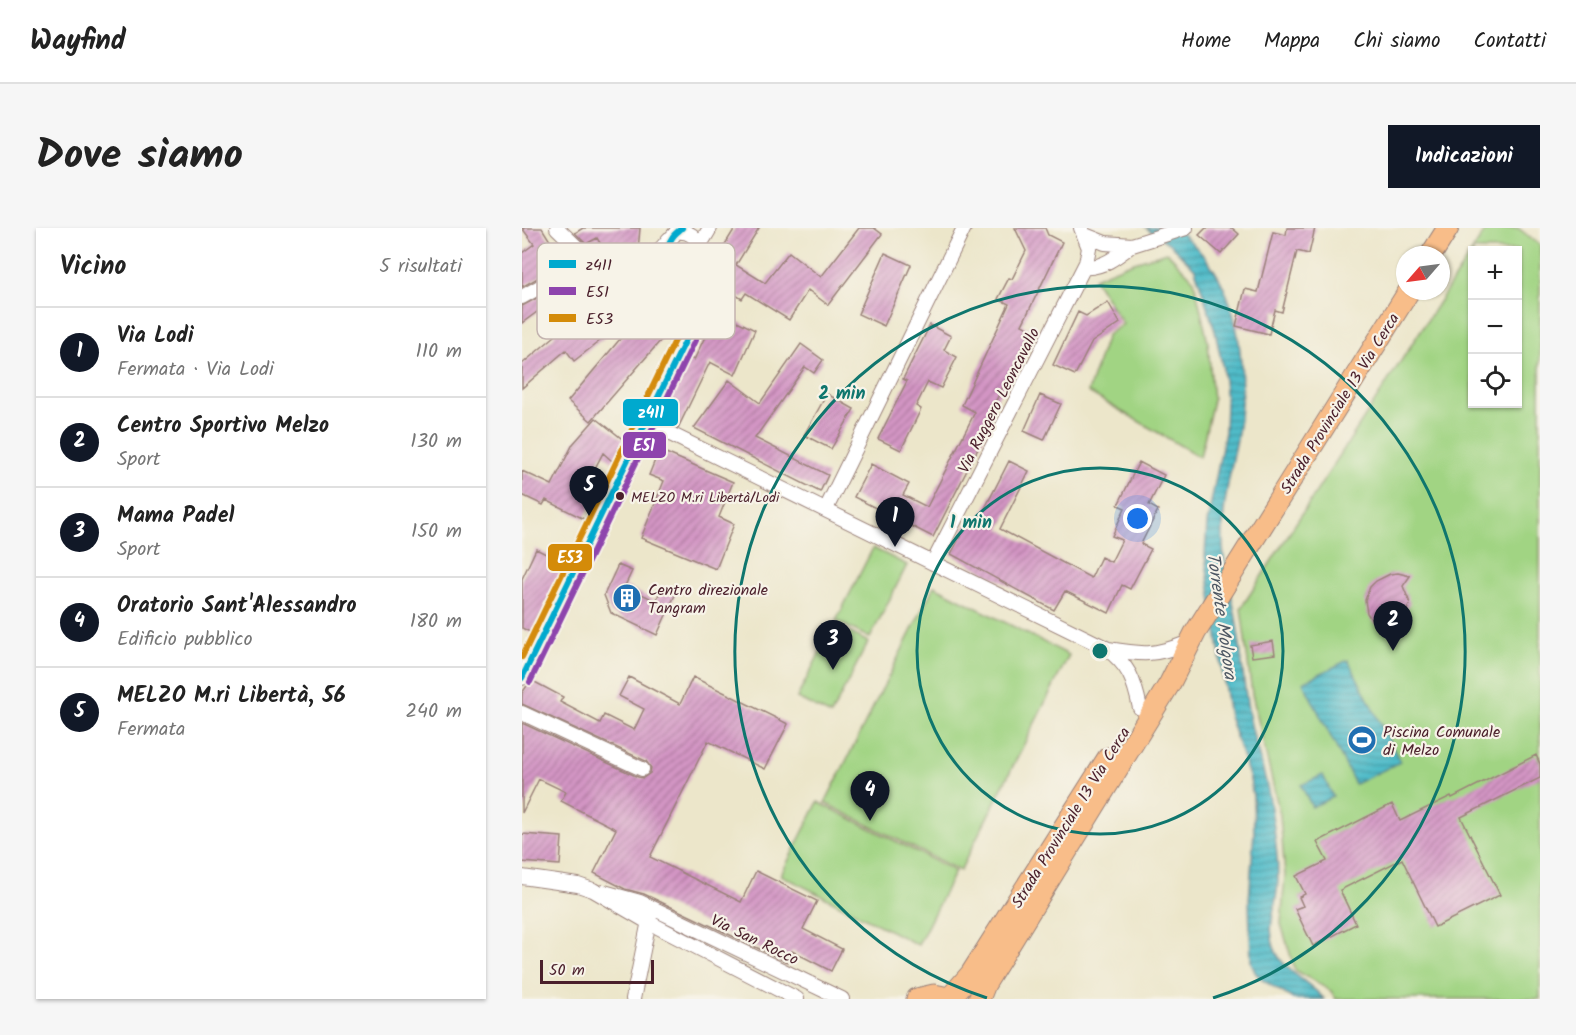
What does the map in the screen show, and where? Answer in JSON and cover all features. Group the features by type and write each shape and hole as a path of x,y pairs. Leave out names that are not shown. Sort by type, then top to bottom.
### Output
{"main road":[{"path":"1437,246 1448,228"},
{"name":"Strada Provinciale 13 Via Cerca","path":"979,999 1170,683 1192,638 1403,300"},
{"name":"Strada Provinciale 13 Via Cerca","path":"917,999 934,995 952,998 971,974 1159,676 1192,638"}],"street":[{"path":"557,228 572,243"},
{"path":"701,243 710,228"},
{"path":"826,509 964,228"},
{"path":"1084,267 1103,264 1136,244 1184,229"},
{"path":"676,233 684,230 694,234 698,243"},
{"path":"1083,232 1105,243 1136,244"},
{"name":"Via Ruggero Leoncavallo","path":"933,563 1084,267 1089,252 1083,232"},
{"path":"522,297 537,288"},
{"path":"522,678 686,339"},
{"path":"646,422 1106,648 1123,662 1129,671 1136,688 1140,708"},
{"path":"1106,648 1148,654 1163,652 1192,638"},
{"path":"522,713 642,769"},
{"name":"Via San Rocco","path":"522,877 578,885 630,898 842,999"},
{"name":"Via San Rocco","path":"593,890 648,922 797,999"},
{"path":"633,999 648,922 654,909"}],"green space":[{"path":"1487,228 1518,228 1540,245 1540,999 1336,999 1331,991 1295,970 1281,924 1285,875 1280,815 1252,694 1241,608 1440,300 1450,300 1450,285 1468,257 1468,408 1522,408 1522,246 1475,246"},
{"path":"1167,252 1194,280 1208,343 1213,400 1200,457 1088,392 1107,335 1123,324 1094,278"},
{"path":"873,548 907,565 870,638 836,621"},
{"path":"934,586 1069,655 960,871 825,803"},
{"path":"834,624 868,642 831,715 797,698"},
{"path":"818,802 955,871 918,945 781,875"}],"water":[{"name":"Torrente Molgora","path":"1146,228 1176,228 1200,251 1213,268 1223,287 1237,329 1242,374 1240,418 1225,506 1223,546 1225,567 1237,620 1249,717 1268,788 1275,835 1278,880 1271,930 1272,939 1283,963 1324,999 1293,999 1261,979 1251,962 1249,901 1254,832 1253,796 1250,779 1229,716 1205,556 1207,523 1225,432 1226,403 1223,369 1215,331 1195,269 1171,245"},
{"name":"Piscina Comunale di Melzo","path":"1348,660 1400,762 1355,784 1303,682"},
{"path":"1323,775 1333,797 1312,807 1301,785"}],"building":[{"path":"522,228 542,228 551,243 537,243 537,278 522,287 522,253 534,244"},
{"path":"583,228 640,228 639,243 600,243 597,238 585,243 575,233"},
{"path":"735,228 759,228 736,265 765,283 789,252 821,277 859,228 874,228 882,234 828,305 808,290 789,320 746,293 742,299 735,295 735,243 726,243"},
{"path":"1015,228 1045,228 1048,235 1062,242 1022,325 1032,330 982,428 987,431 933,537 854,497 871,464 909,484 903,495 927,507 975,412 962,405 1009,304 998,299 1009,278 1012,279 1026,251"},
{"path":"1206,228 1232,228 1239,234 1221,254 1199,235"},
{"path":"1287,228 1315,228 1309,254 1297,251 1282,312 1275,310 1269,334 1236,326 1245,289 1258,292 1273,232 1286,235"},
{"path":"885,253 911,265 884,326 858,314"},
{"path":"537,298 537,312 522,323 522,306"},
{"path":"1108,302 1120,323 1092,342 1075,375 1053,365 1078,312 1086,316"},
{"path":"735,320 755,330 735,375 710,362 678,428 658,418 687,357 694,360 704,339 735,339"},
{"path":"930,325 951,336 944,350 957,357 941,388 928,382 916,406 921,409 901,450 878,439 907,381 903,379"},
{"path":"551,339 602,339 574,361 566,350 522,388 522,364"},
{"path":"620,339 662,339 591,421 568,401"},
{"path":"801,344 823,360 814,373 805,367 755,438 828,475 820,492 694,428 729,380 760,403"},
{"path":"827,394 854,409 831,449 804,435"},
{"path":"1040,395 1061,404 1044,440 1024,431"},
{"path":"596,418 626,442 612,461 603,453 582,493 594,499 584,519 546,500 543,505 522,495 522,471 552,485 573,444"},
{"path":"659,450 733,482 719,517 734,524 716,569 641,538 664,481 649,475"},
{"path":"1009,461 1029,471 1000,529 1091,578 1101,557 1111,562 1122,540 1112,536 1125,508 1118,505 1139,462 1164,475 1149,505 1158,510 1141,544 1151,549 1130,589 1122,585 1109,613 1065,591 1054,610 951,554 968,522 976,526"},
{"path":"536,549 566,564 532,633 522,628 522,579"},
{"name":"Centro direzionale Tangram","path":"618,565 632,571 625,586 656,601 662,587 676,593 657,635 611,613 604,595"},
{"path":"1398,573 1410,576 1403,586 1410,603 1405,614 1392,620 1392,632 1373,622 1367,613 1365,600 1370,587 1376,581"},
{"path":"1273,641 1275,654 1252,657 1250,645"},
{"path":"629,677 680,704 693,677 788,724 765,769 708,741 650,857 741,902 756,871 817,901 803,929 842,949 831,971 792,951 787,962 644,894 625,889 594,873 616,829 561,801 566,792 539,779 522,813 522,723 638,777 643,778 650,773 651,768 646,761 522,704 522,693 531,680 563,697 560,702 600,723 604,715 634,730 644,709 619,696"},
{"path":"1536,755 1540,764 1540,778 1461,817 1500,895 1435,927 1402,859 1340,890 1356,924 1313,946 1295,909 1303,906 1299,897 1305,894 1296,876 1327,861 1317,842 1392,804 1400,821 1451,796 1452,798"},
{"path":"522,834 562,837 560,865 522,862"}],"transit line":[{"name":"z411","path":"670,243 682,228"},
{"name":"E53","path":"522,657 676,339"},
{"name":"z411","path":"522,678 686,339"},
{"name":"E51","path":"530,682 696,339"}],"place":[{"name":"MELZO M.ri Libertà/Lodi","path":"620,496"},
{"name":"MELZO M.ri Libertà, 56","path":"589,516"},
{"name":"Via Lodi","path":"895,547"},
{"name":"Centro direzionale Tangram","path":"627,598"},
{"name":"Centro Sportivo Melzo","path":"1393,651"},
{"name":"Mama Padel","path":"833,670"},
{"name":"Piscina Comunale di Melzo","path":"1362,740"},
{"name":"Oratorio Sant'Alessandro","path":"870,821"}]}
